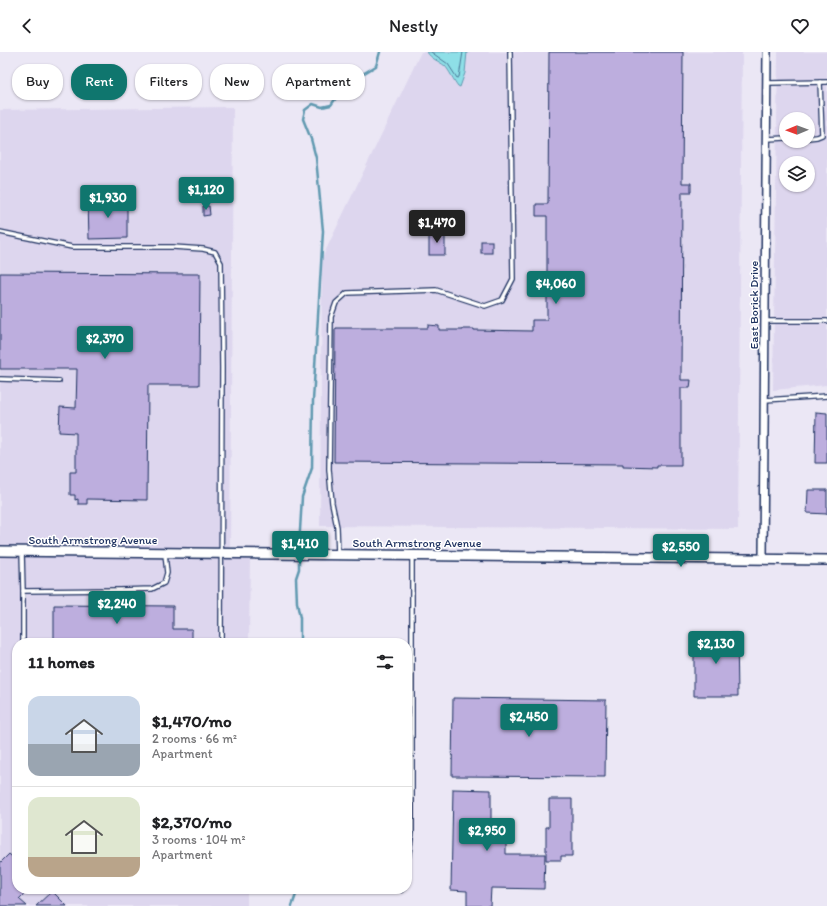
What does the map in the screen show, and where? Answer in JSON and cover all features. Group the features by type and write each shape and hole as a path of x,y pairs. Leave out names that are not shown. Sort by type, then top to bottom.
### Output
{"street":[{"name":"East Borick Drive","path":"763,559 768,52"},
{"name":"South Armstrong Avenue","path":"0,552 827,560"}],"lane":[{"path":"338,555 337,527 332,503 329,469 331,317 333,310 336,303 347,293 436,290 485,306 502,300 513,280 510,52"},
{"path":"815,137 822,135 820,82"},
{"path":"767,83 827,82"},
{"path":"767,139 779,138"},
{"path":"0,232 72,247 173,247 203,249 215,252 221,264 221,638"},
{"path":"765,321 827,321"},
{"path":"0,379 59,381"},
{"path":"765,400 827,396"},
{"path":"22,552 23,638"},
{"path":"23,591 152,589 164,583 167,573 165,553"},
{"path":"412,555 412,832"}],"shaded area":[{"path":"421,52 742,52 738,529 320,526 322,258"},
{"path":"778,52 827,52 827,385 773,390"},
{"path":"233,107 230,553 250,554 249,638 12,638 12,894 247,894 247,906 0,906 0,110"}],"water":[{"path":"427,52 467,52 465,73 460,87 456,84 445,66"}],"building":[{"path":"549,52 683,52 682,183 691,183 691,192 682,192 681,380 691,380 690,388 681,388 681,465 657,465 657,467 623,466 623,464 334,462 336,328 428,328 428,325 439,326 439,330 474,329 532,331 532,320 547,320 547,216 536,216 536,204 548,204"},
{"path":"127,200 127,238 89,239 88,201"},
{"path":"203,206 209,206 210,215 203,216"},
{"path":"429,232 445,232 445,255 429,255"},
{"path":"481,241 492,241 492,253 481,253"},
{"path":"0,273 200,274 199,385 148,385 147,500 87,499 87,504 78,504 78,499 75,500 75,495 70,495 70,472 76,472 76,433 59,432 60,407 76,408 77,369 0,369"},
{"path":"816,412 827,413 827,463 815,463"},
{"path":"808,490 827,490 827,514 807,513"},
{"path":"54,605 173,606 173,629 192,629 192,638 54,638"},
{"path":"737,633 738,696 694,696 694,634"},
{"path":"453,698 606,700 605,777 452,776"},
{"path":"453,789 491,790 491,820 506,821 506,854 545,854 544,889 491,888 490,906 467,906 467,891 451,890"},
{"path":"549,799 572,799 572,856 561,856 561,860 546,860 546,827 549,827"},
{"path":"9,854 12,857 12,894 24,894 19,899 27,906 0,906 0,863"},
{"path":"49,894 55,894 67,906 36,906"}],"waterway":[{"path":"299,547 302,497 312,468 313,401 323,231 316,158 311,139 303,119 305,110 313,104 322,107 331,105 346,84 376,66 380,52"},
{"path":"299,561 299,569 296,578 297,603 300,618 300,638"},
{"path":"292,906 296,894"}]}
